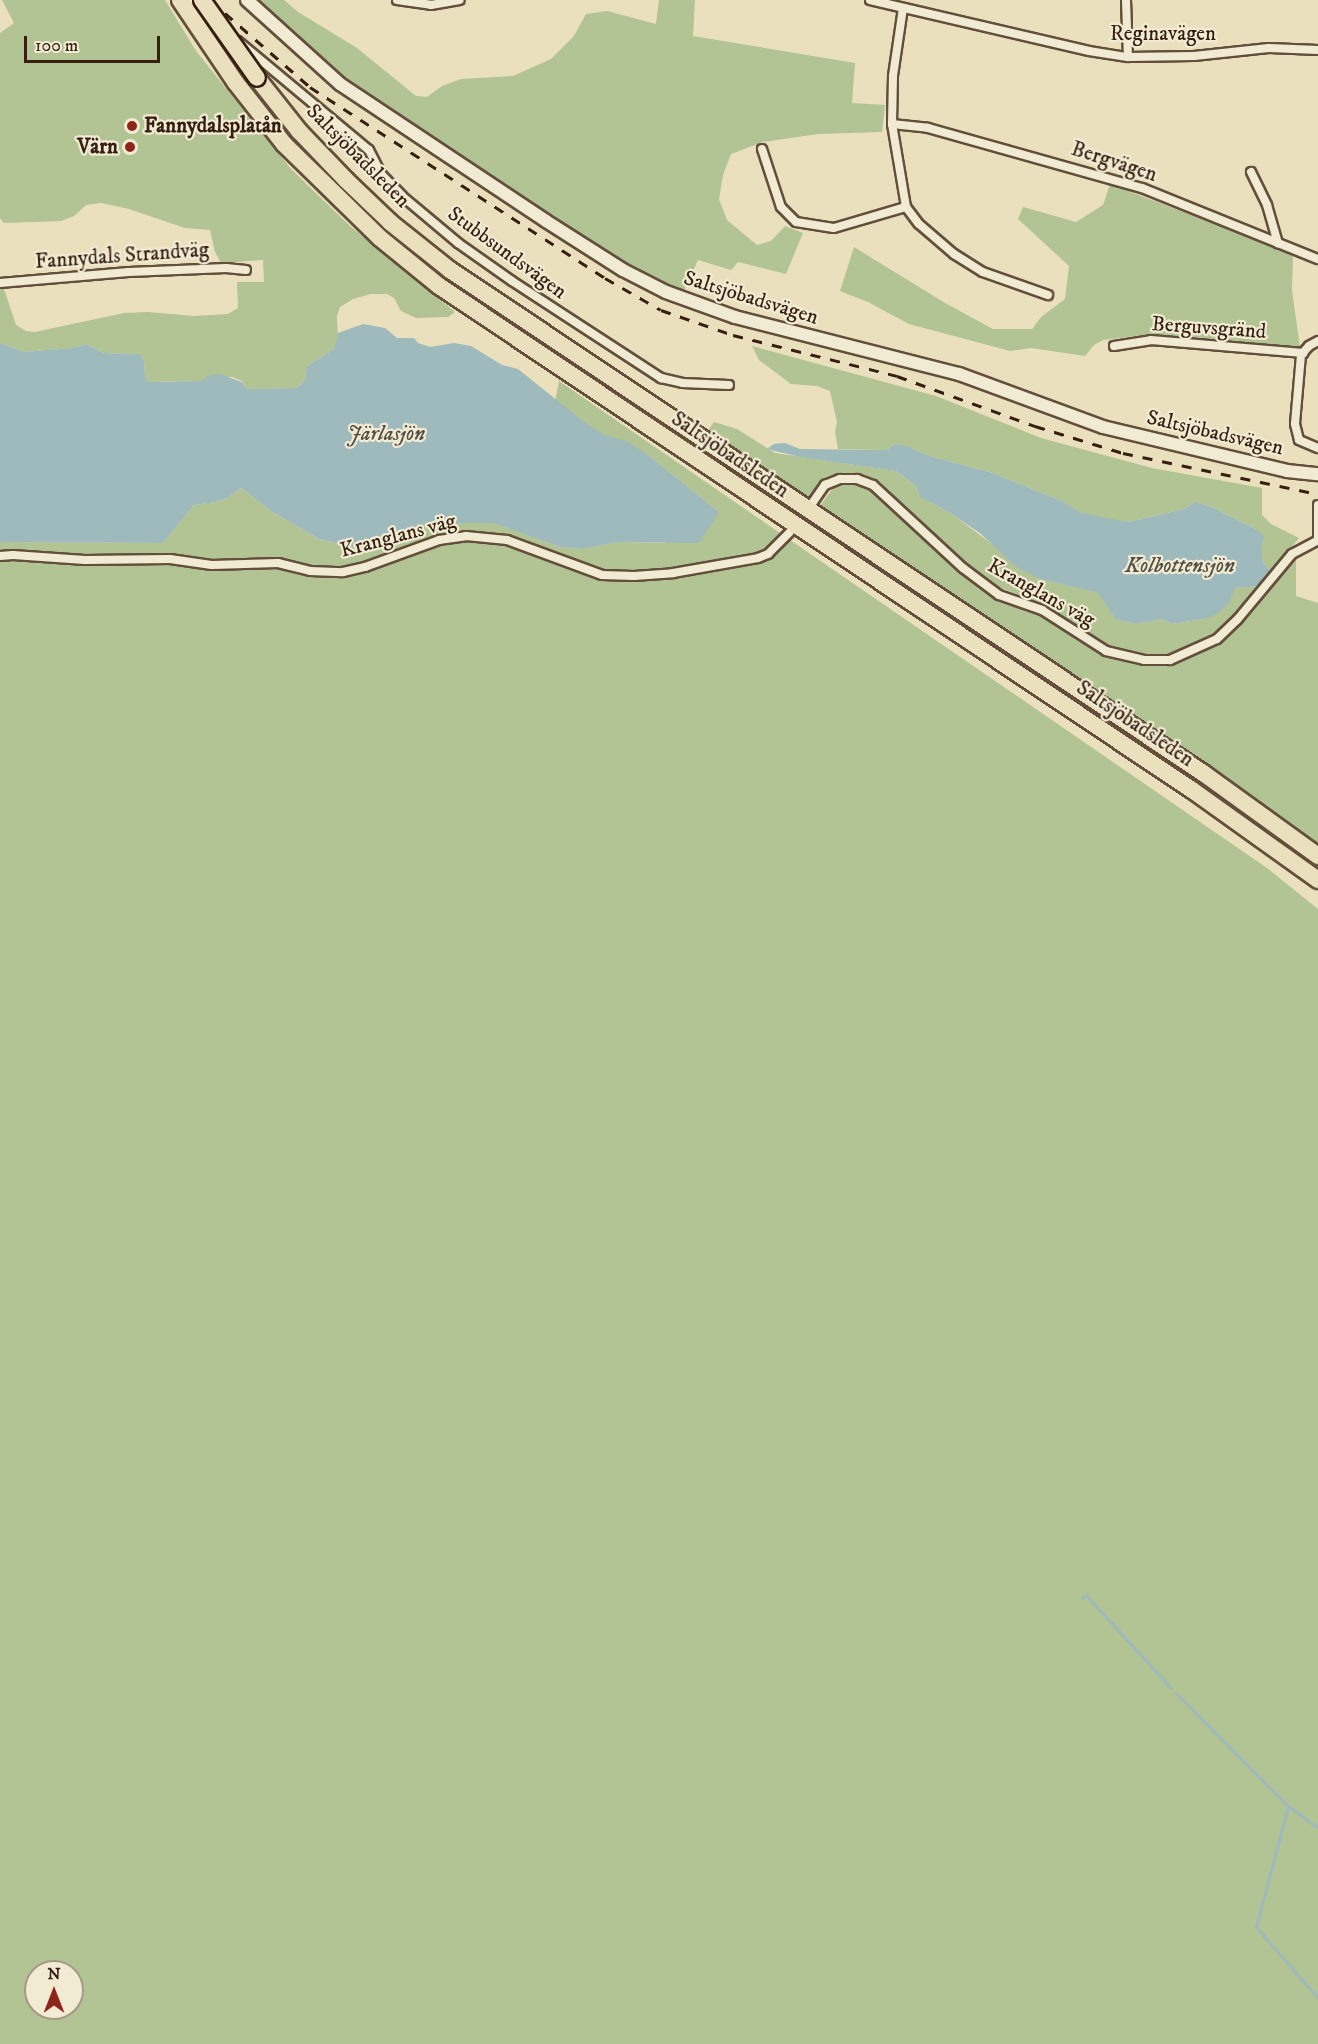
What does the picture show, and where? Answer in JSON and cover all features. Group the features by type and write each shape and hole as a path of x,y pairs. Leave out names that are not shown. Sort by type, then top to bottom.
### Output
{"highway":[{"name":"Saltsjöbadsleden","path":"180,0 202,34 284,144 380,238 439,286 1192,789 1318,880"},
{"name":"Saltsjöbadsleden","path":"202,0 257,78 299,131 391,223 450,270 1203,773 1318,856"}],"street":[{"name":"Stubbsundsvägen","path":"189,0 369,150 382,175 402,196 503,275 662,378 682,383 729,385"},
{"name":"Saltsjöbadsvägen","path":"247,0 340,84 623,270 666,291 735,317 959,374 1103,427 1287,471 1318,474"},
{"path":"397,0 431,4 460,0"},
{"name":"Reginavägen","path":"870,0 1089,51 1128,57 1194,56 1269,48 1318,50"},
{"path":"1126,0 1128,57"},
{"path":"903,8 892,76 892,124 906,207 919,224 954,254 973,266 1048,295"},
{"name":"Bergvägen","path":"892,124 928,128 1142,188 1318,259"},
{"path":"762,149 781,207 796,222 834,228 906,207"},
{"path":"1251,172 1267,205 1278,243"},
{"name":"Fannydals Strandväg","path":"0,283 129,272 226,268 246,270"},
{"name":"Berguvsgränd","path":"1114,346 1151,340 1303,353"},
{"path":"1318,341 1301,355 1296,434 1299,440 1318,448"},
{"name":"Kranglans väg","path":"813,502 825,485 840,479 857,479 873,485 963,568 999,595 1042,610 1106,651 1143,660 1170,660 1217,639 1237,620 1293,554 1318,539 1318,505"},
{"name":"Kranglans väg","path":"0,556 85,560 170,559 212,565 278,563 310,571 343,572 365,567 439,540 466,536 507,540 602,575 634,576 673,573 758,558 768,554 789,533"}],"green space":[{"path":"2,0 165,0 196,51 291,169 350,226 455,312 448,317 416,318 401,311 394,298 387,294 371,294 353,299 340,307 337,316 338,340 334,349 307,366 305,380 297,388 247,389 242,381 232,377 203,381 149,382 145,376 144,360 140,354 104,353 86,344 73,348 23,352 0,343 0,289 4,289 16,325 26,331 35,332 124,313 148,312 194,316 228,314 238,308 237,282 264,282 263,260 221,263 215,252 210,230 185,228 129,209 101,203 86,205 74,216 61,221 4,223 0,218 0,33 14,23"},
{"path":"255,0 284,0 298,12 357,48 416,96 427,97 442,86 461,79 513,76 551,59 574,36 586,14 607,11 656,24 659,0 695,0 693,36 855,63 852,103 885,105 882,132 818,134 763,142 731,154 723,175 719,199 727,220 757,245 771,241 785,226 803,233 786,274 738,262 731,270 698,260 683,293 620,263 366,96 325,67"},
{"path":"1110,184 1293,254 1292,290 1300,348 1151,334 1103,340 1094,345 1085,356 1031,348 1010,351 909,324 868,302 840,291 854,247 945,303 993,329 1032,329 1041,317 1065,299 1069,266 1018,219 1023,207 1076,222 1103,205"},
{"path":"752,346 936,396 1041,438 1152,468 1262,488 1262,515 1271,524 1299,538 1278,564 1270,570 1263,563 1256,529 1209,506 1195,502 1184,509 1129,522 1105,519 1080,512 1064,502 993,473 930,456 904,445 894,444 887,450 838,449 835,432 837,422 830,391 817,386 791,384 759,360"},
{"path":"559,381 1267,868 1318,909 1318,2044 0,2044 0,542 163,543 194,505 216,502 229,497 241,488 271,511 319,539 353,547 428,523 494,523 560,547 582,549 619,542 664,543 719,512 647,454 577,427 555,402"},
{"path":"714,422 737,429 775,453 896,471 915,485 920,497 952,514 1040,579 1099,593 1117,619 1136,624 1163,619 1172,624 1204,619 1235,588 1261,586 1235,618 1217,634 1169,657 1144,656 1108,647 1045,605 999,587 966,565 879,481 862,474 847,473 834,476 822,483 809,500 707,432"},
{"path":"855,483 870,490 959,570 997,599 1039,613 1105,655 1143,664 1168,664 1194,656 1219,642 1240,623 1296,558 1296,596 1318,603 1318,845 1131,712 819,507 833,488 841,484"}],"water":[{"name":"Järlasjön","path":"363,324 385,328 397,338 414,338 418,343 430,347 454,343 471,346 502,365 518,369 584,422 604,435 626,441 647,454 719,512 699,543 619,542 582,549 560,547 493,523 428,523 353,547 319,539 271,511 241,488 229,497 216,502 194,505 163,543 0,542 0,343 23,352 73,348 86,344 104,353 140,354 144,360 145,376 149,382 202,381 208,376 219,374 242,382 247,389 297,388 305,380 307,366 334,349 338,333"},
{"name":"Kolbottensjön","path":"785,443 800,449 887,450 894,444 904,445 930,456 993,473 1064,502 1080,512 1129,522 1184,509 1195,502 1209,506 1256,529 1264,536 1261,550 1263,563 1270,570 1269,576 1261,586 1235,588 1229,603 1215,615 1204,619 1172,624 1163,619 1136,624 1116,619 1098,593 1040,579 1015,566 981,534 952,514 920,497 915,485 896,471 800,457 767,449 774,444"}],"waterway":[{"path":"1082,1598 1086,1595 1171,1688"},
{"path":"1176,1693 1288,1806 1318,1828"},
{"path":"1288,1806 1256,1927 1318,1998"}],"railway":[{"path":"210,0 310,87 605,278 661,310 733,335 897,376 1035,426 1123,453 1318,494"}],"place":[{"name":"Fannydalsplatån","path":"132,126"},
{"name":"Värn","path":"130,147"}]}
